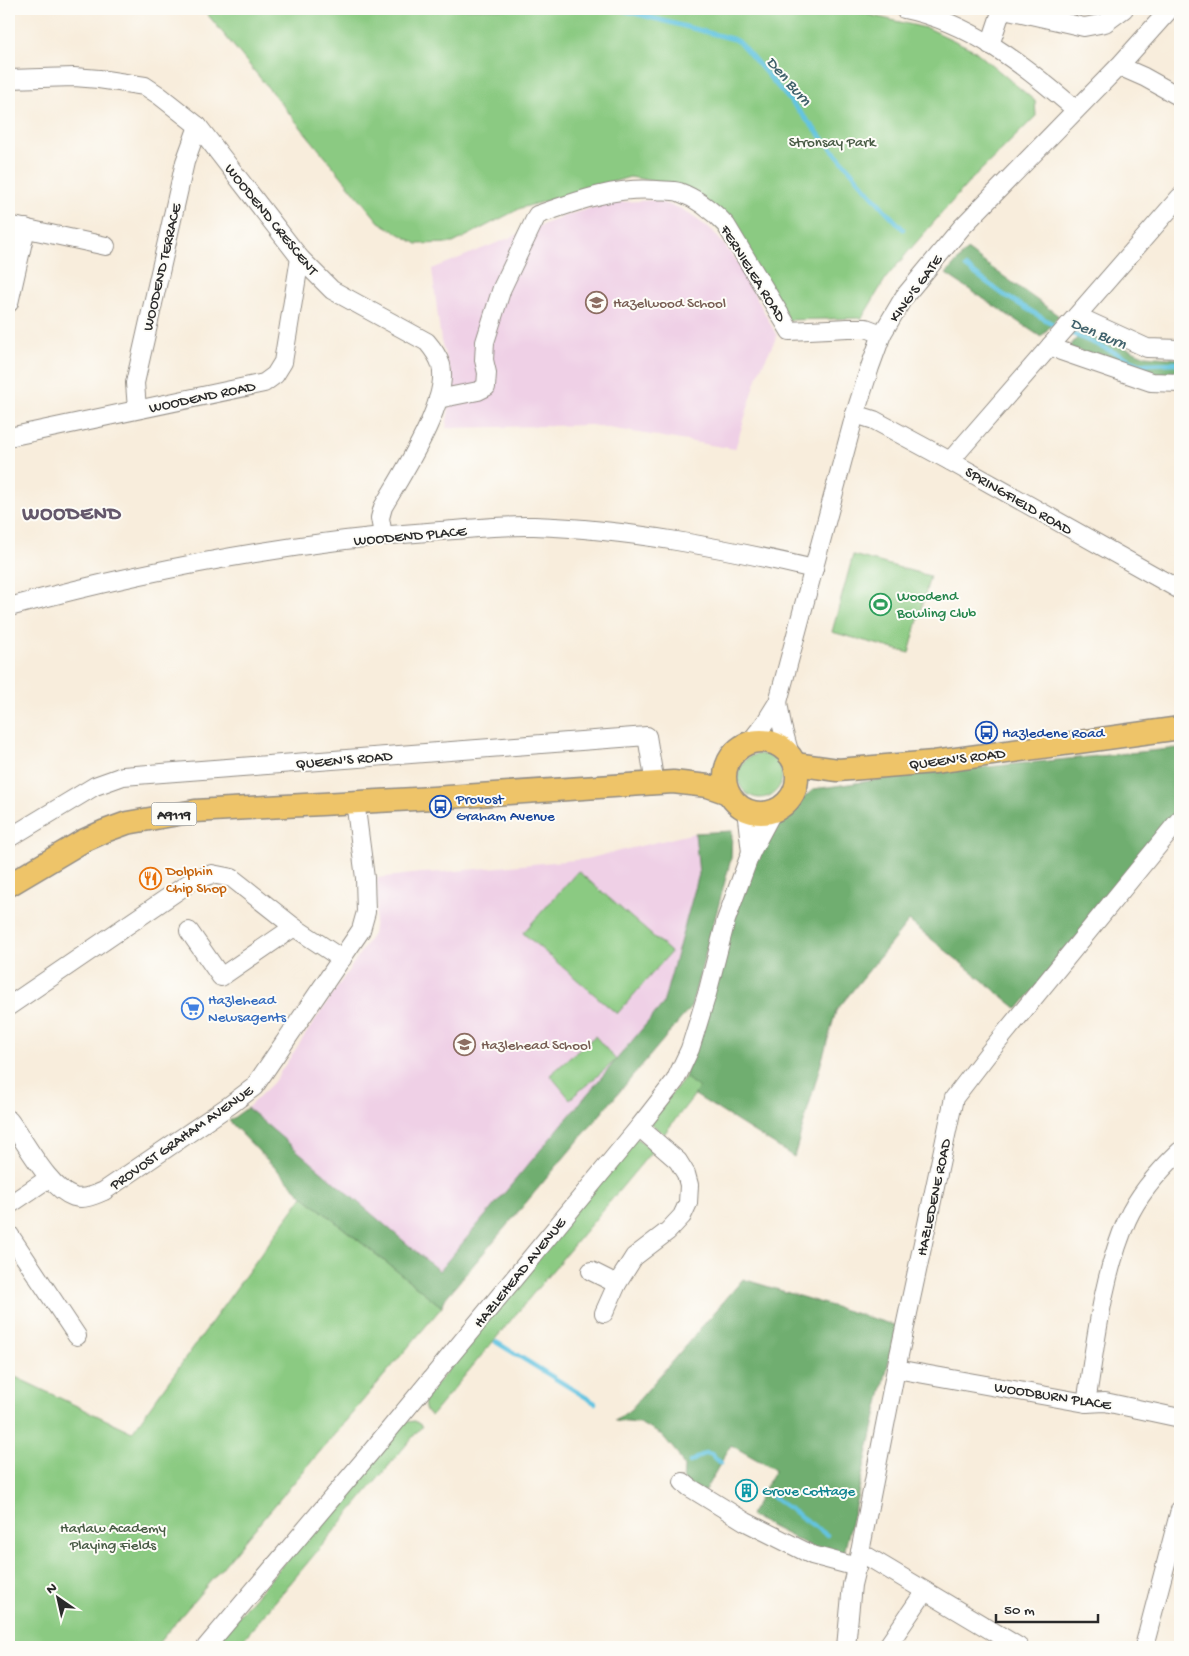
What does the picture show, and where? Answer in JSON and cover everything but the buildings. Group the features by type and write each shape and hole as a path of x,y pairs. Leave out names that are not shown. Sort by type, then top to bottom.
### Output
{"main road":[{"name":"QUEEN'S ROAD","path":"838,770 934,762 1180,728"},
{"path":"746,810 764,813 773,811 788,802 796,785 797,774 793,760 783,748 773,742 761,740 750,742"},
{"name":"A9119","path":"9,885 84,841 127,823 196,811 433,798 660,778 728,761 741,746 750,742"},
{"path":"793,760 838,770"},
{"path":"728,761 725,783 728,793"},
{"path":"793,794 838,770"},
{"name":"A9119","path":"660,778 708,786 728,793 736,803 746,810"}],"street":[{"path":"904,9 916,11 960,27 1023,66 1075,109"},
{"path":"990,45 1003,9 1084,27 1105,23 1124,9"},
{"name":"KING'S GATE","path":"750,742 778,702 856,414 882,334 904,297 962,227 1119,66 1170,9"},
{"path":"1119,66 1144,77 1180,98"},
{"name":"WOODEND CRESCENT","path":"9,79 74,77 145,86 198,126 300,258 332,290 427,342 436,353 441,367 442,384 438,399 426,431 384,507 380,518 382,535"},
{"name":"WOODEND TERRACE","path":"137,409 135,383 185,162 198,126"},
{"name":"FERNIELEA ROAD","path":"438,399 478,391 486,387 485,342 502,288 537,215 591,196 635,188 678,192 697,200 714,211 726,225 790,331 866,328 882,334"},
{"path":"950,461 1180,197"},
{"path":"9,303 17,226 96,248"},
{"name":"WOODEND ROAD","path":"9,437 264,383 276,374 283,362 300,258"},
{"path":"1075,318 1147,348 1180,349"},
{"path":"1053,343 1060,351 1151,382 1180,383"},
{"name":"SPRINGFIELD ROAD","path":"856,414 874,420 950,461 1180,590"},
{"name":"WOODEND PLACE","path":"9,607 75,589 221,558 382,535 531,526 570,527 694,544 814,568"},
{"name":"KING'S GATE","path":"778,702 793,760"},
{"name":"QUEEN'S ROAD","path":"9,838 95,786 123,776 647,736 660,778"},
{"name":"PROVOST GRAHAM AVENUE","path":"9,1120 49,1178 62,1190 76,1198 91,1197 104,1191 254,1087 361,930 366,912 365,878 355,801"},
{"name":"HAZLEHEAD AVENUE","path":"746,810 751,852"},
{"name":"HAZLEHEAD AVENUE","path":"206,1647 370,1453 675,1081 690,1049 708,994 726,920 751,852 773,811"},
{"name":"HAZLEDENE ROAD","path":"846,1647 852,1585 954,1098 1180,820"},
{"path":"9,1006 192,880 212,874 232,878 294,927 342,960"},
{"path":"189,930 221,977 294,927"},
{"path":"604,1313 617,1284 634,1257 668,1231 682,1216 688,1203 689,1185 686,1174 678,1160 639,1127"},
{"path":"1086,1403 1107,1279 1127,1220 1142,1193 1160,1170 1180,1150"},
{"path":"9,1205 49,1178"},
{"path":"9,1234 77,1336"},
{"path":"592,1271 617,1284"},
{"name":"WOODBURN PLACE","path":"896,1368 1086,1403 1105,1402 1178,1416 1180,1418"},
{"path":"684,1482 688,1487 746,1522 812,1555 858,1559 925,1590 1019,1647"},
{"path":"1144,1647 1180,1510"},
{"path":"886,1647 925,1590"}],"shaded area":[{"name":"Hazelwood School","path":"654,200 682,209 712,230 737,261 777,336 759,372 735,449 591,425 446,428 453,382 441,341 432,269 564,216 608,203"},
{"name":"Hazlehead School","path":"695,833 699,874 663,1004 439,1271 247,1108 273,1083 373,934 377,905 377,878 586,859"}],"green space":[{"name":"Stronsay Park","path":"203,9 844,9 930,29 974,50 1035,101 1036,116 970,181 913,246 886,278 862,318 789,320 769,289 682,186 630,177 521,208 453,243 417,244 379,222"},
{"path":"967,250 1059,316 1041,337 946,274"},
{"path":"1084,330 1146,356 1180,359 1180,377 1149,376 1069,347"},
{"name":"Woodend Bowling Club","path":"853,555 930,576 909,653 832,632"},
{"path":"1180,748 1180,812 1018,1009 909,921 836,1011 794,1157 695,1095 699,1088 685,1077 759,835 814,789 925,773"},
{"path":"756,754 764,754 776,760 782,776 776,792 764,798 756,798 744,792 738,780 738,772 744,760"},
{"path":"732,831 731,859 691,1007 443,1301 442,1307 303,1196 229,1121 247,1108 439,1271 663,1004 699,874 695,833"},
{"path":"578,871 671,952 617,1014 523,933"},
{"path":"595,1036 616,1060 570,1099 550,1075"},
{"path":"685,1077 700,1088 664,1134 649,1122"},
{"path":"635,1137 653,1150 431,1416 425,1409 424,1400"},
{"name":"Harlaw Academy Playing Fields","path":"303,1196 442,1307 155,1647 9,1647 9,1374 132,1432"},
{"path":"743,1279 897,1326 842,1562 750,1516 775,1470 731,1445 704,1492 683,1482 684,1467 677,1453 662,1435 639,1423 615,1421 631,1409"},
{"path":"415,1421 422,1426 237,1647 212,1647 405,1422"}],"waterway":[{"name":"Den Burn","path":"618,9 733,39 740,43 903,229"},
{"name":"Den Burn","path":"966,267 1004,295 1061,329"},
{"name":"Den Burn","path":"1068,332 1141,364 1180,363"},
{"path":"496,1342 595,1403"},
{"path":"690,1462 705,1453 711,1454 721,1463"},
{"path":"764,1491 827,1535"}],"place":[{"name":"Hazelwood School","path":"597,302"},
{"name":"Woodend Bowling Club","path":"881,604"},
{"name":"Hazledene Road","path":"986,732"},
{"name":"Provost Graham Avenue","path":"440,807"},
{"name":"Dolphin Chip Shop","path":"150,879"},
{"name":"Hazlehead Newsagents","path":"192,1008"},
{"name":"Hazlehead School","path":"465,1044"},
{"name":"Grove Cottage","path":"746,1490"}],"district":[{"name":"WOODEND","path":"72,512"}]}
